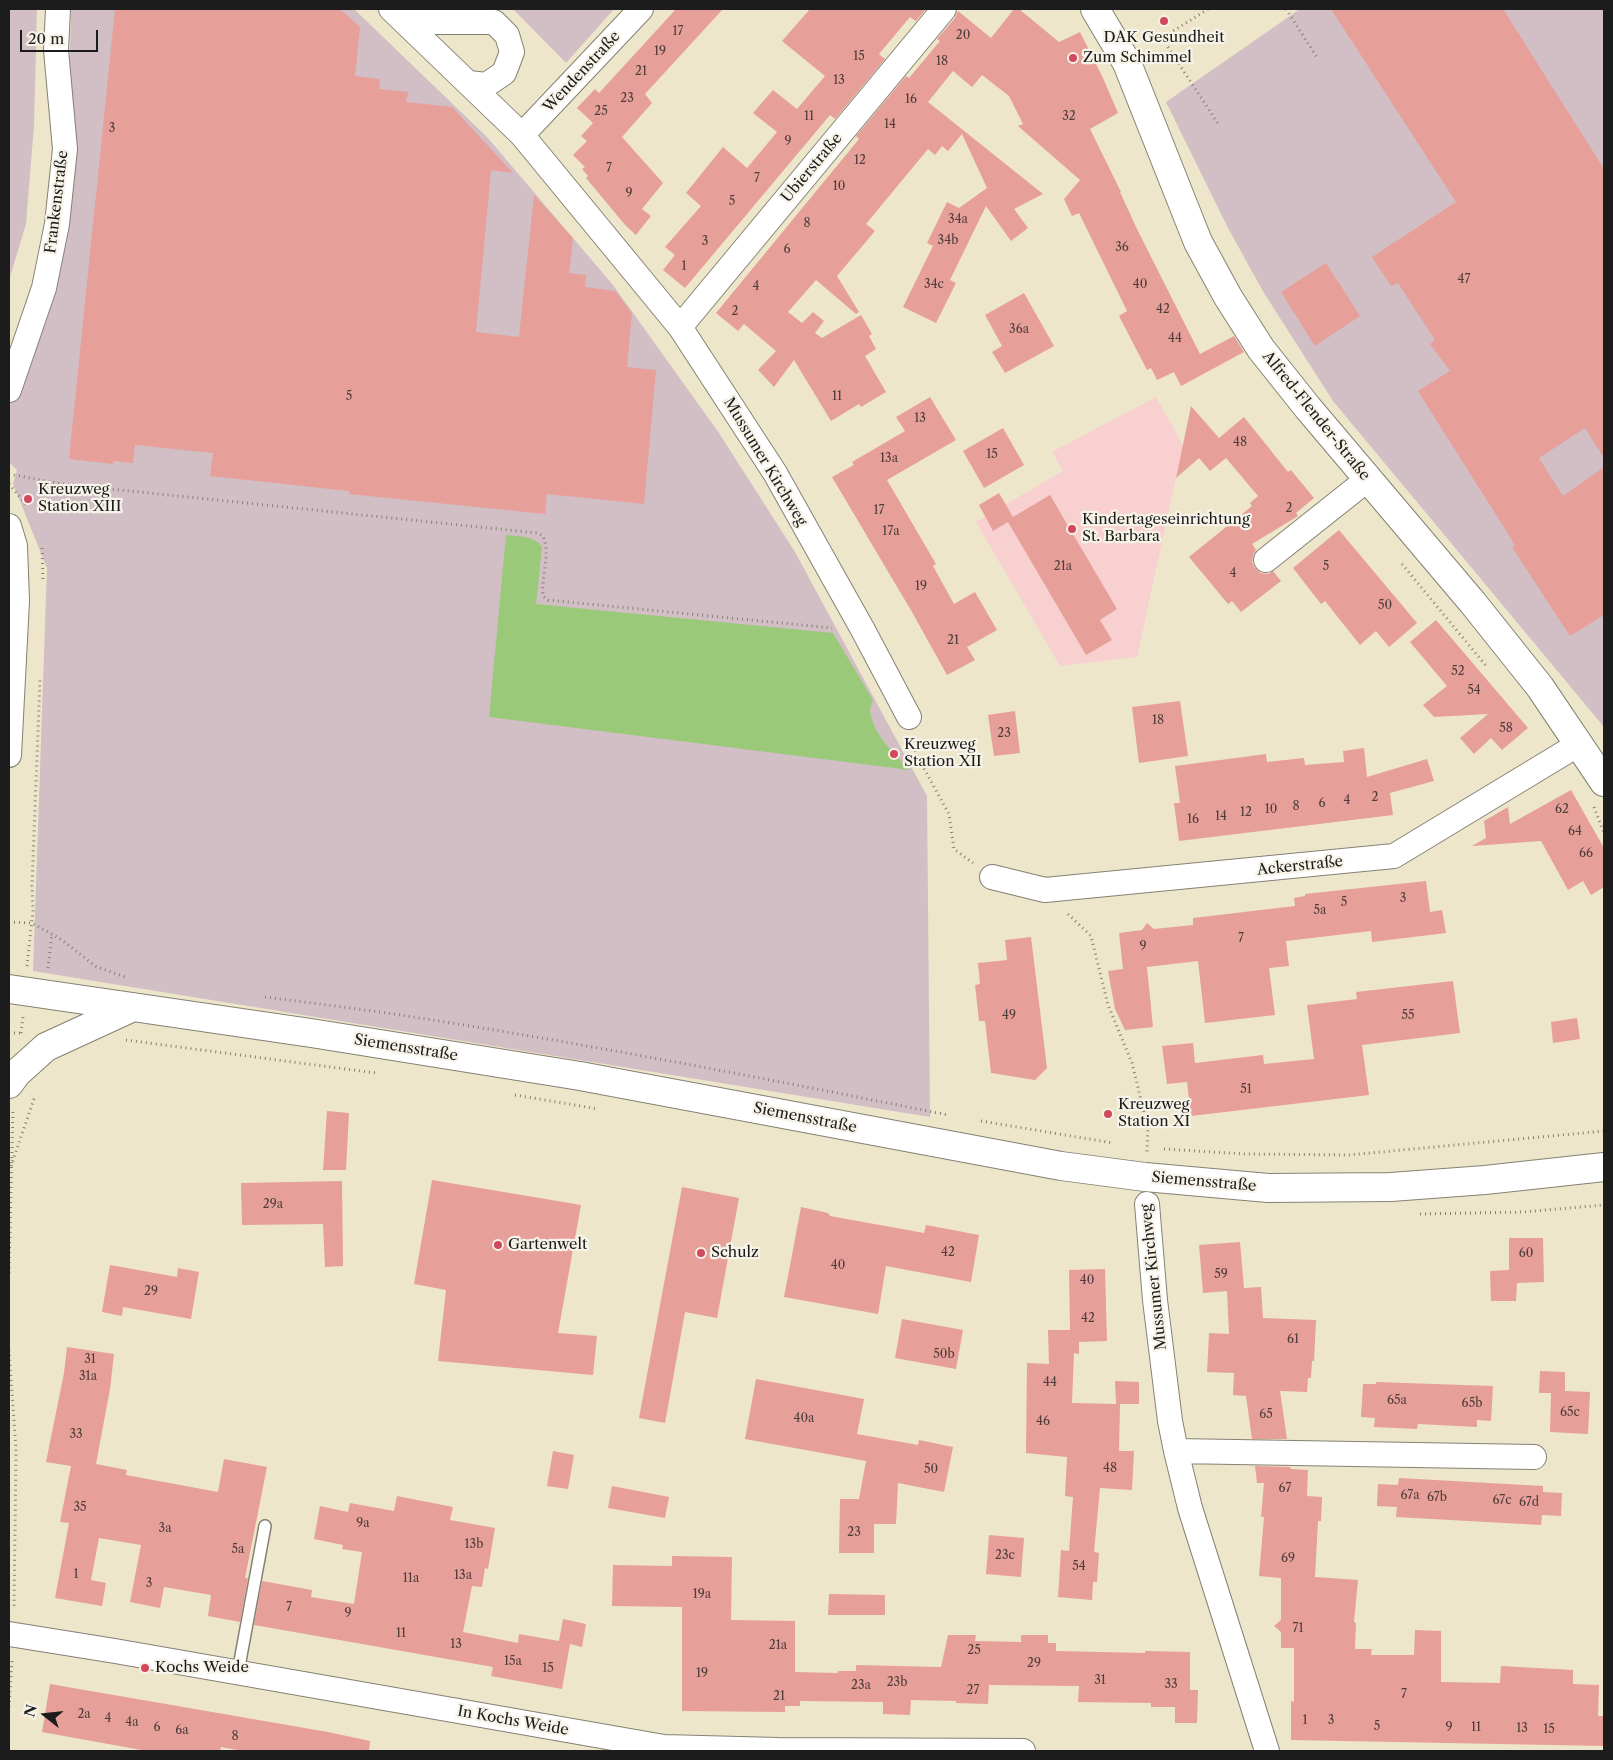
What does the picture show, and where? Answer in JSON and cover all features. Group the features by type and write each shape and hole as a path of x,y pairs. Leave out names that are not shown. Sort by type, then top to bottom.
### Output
{"street":[{"name":"Frankenstraße","path":"9,390 44,288 58,224 65,149 56,50 58,9"},
{"name":"Wendenstraße","path":"522,135 641,9"},
{"name":"Ubierstraße","path":"680,327 944,9"},
{"name":"Alfred-Flender-Straße","path":"1095,9 1127,63 1198,242 1228,297 1267,356 1308,408 1473,603 1534,680 1604,782"},
{"path":"399,15 494,22 508,35 512,52 504,73 486,85 469,83 399,15"},
{"name":"Mussumer Kirchweg","path":"469,83 522,135 680,327 774,473 863,630 909,717"},
{"path":"1266,560 1368,479"},
{"path":"9,526 15,546 18,601 9,755"},
{"name":"Ackerstraße","path":"992,877 1045,890 1394,856 1579,744"},
{"name":"Siemensstraße","path":"9,990 311,1032 580,1076 1042,1162 1146,1190 1391,1187 1485,1180 1604,1167"},
{"path":"9,1084 17,1073 46,1047 133,1007"},
{"name":"Mussumer Kirchweg","path":"1146,1190 1154,1300 1170,1421 1176,1451 1190,1508 1267,1751"},
{"path":"1176,1451 1534,1457"},
{"name":"In Kochs Weide","path":"11,1635 238,1672 664,1747 778,1750 1023,1751"}],"lane":[{"path":"238,1672 265,1526"}],"path":[{"path":"1208,9 1162,38 1219,124"},
{"path":"1287,9 1318,60"},
{"path":"9,474 62,484 537,533 543,536 546,543 542,588 543,596 548,600 863,630"},
{"path":"909,717 916,754 949,814 954,849 992,877"},
{"path":"1045,890 1091,936 1108,1005 1132,1063 1148,1128 1146,1190"},
{"path":"9,922 32,923 62,940 95,966 132,980"},
{"path":"264,997 407,1016 618,1052 949,1115"},
{"path":"9,1273 11,1166 36,1094"},
{"path":"977,1121 1114,1144"},
{"path":"1160,1149 1245,1154 1349,1155 1604,1131"},
{"path":"1139,1147 1154,1149"},
{"path":"9,1350 16,1449 9,1707"}],"shaded area":[{"path":"9,9 37,9 34,125 26,224 9,280"},
{"path":"71,9 354,9 487,137 613,285 719,433 795,552 927,796 930,1117 33,971 47,568 13,484 17,470 9,462 9,397 68,129"},
{"path":"513,9 614,9 566,63"},
{"path":"1300,9 1604,9 1604,727 1333,401 1264,293 1228,228 1166,102"},
{"name":"Kindertageseinrichtung St. Barbara","path":"1156,397 1183,445 1137,657 1060,666 976,522 1063,471 1052,452"}],"green space":[{"path":"506,535 531,538 542,547 536,604 833,633 873,700 870,711 875,728 886,744 910,770 489,717"}],"building":[{"path":"115,9 340,9 360,27 355,76 380,79 379,89 408,92 406,102 452,107 513,173 491,170 476,332 519,337 534,195 573,238 569,273 586,275 585,287 615,291 632,313 627,367 656,370 644,504 547,494 545,514 349,494 349,491 210,476 213,453 135,445 133,463 113,461 113,464 69,459"},
{"path":"676,9 723,9 645,94 652,103 622,137 663,183 642,209 651,216 636,235 626,226 586,178 588,176 582,169 585,167 573,155 587,141 581,136 593,123 577,108 595,89 599,93"},
{"path":"810,9 926,9 916,21 910,17 879,54 885,59 835,119 830,115 685,288 663,270 675,255 665,247 701,206 686,193 723,147 747,168 777,132 753,113 773,90 797,109 825,76 782,41"},
{"path":"1014,9 1019,9 1059,42 1080,32 1118,113 1090,129 1137,229 1200,354 1234,336 1244,352 1181,386 1174,372 1157,380 1151,368 1147,370 1119,316 1127,311 1079,213 1072,216 1064,199 1080,180 1018,126 1023,124 1009,96 982,75 972,87 953,71 928,102 1043,194 1014,209 1028,228 1011,241 986,206 950,280 956,283 936,323 903,307 933,246 927,243 947,202 959,208 987,188 962,134 948,151 942,146 935,155 928,149 866,224 875,231 837,276 859,312 856,314 816,280 788,312 802,323 813,312 824,321 815,333 822,338 861,315 872,334 869,336 876,349 865,356 886,392 861,407 859,404 831,421 794,360 774,387 758,370 776,351 744,324 738,331 716,313 859,139 856,136 906,76 909,78 940,41 937,39 955,18 958,11 991,38"},
{"path":"1331,9 1503,9 1604,169 1604,458 1585,428 1539,458 1563,496 1604,467 1604,615 1570,636 1512,547 1515,545 1418,391 1450,371 1430,344 1435,340 1398,283 1391,286 1372,257 1456,202"},
{"path":"1326,263 1360,316 1315,346 1281,292"},
{"path":"1024,293 1054,346 1005,373 992,352 1002,346 985,315"},
{"path":"930,397 956,440 887,480 936,564 933,566 954,604 975,592 997,630 967,647 975,660 947,675 832,477 854,465 852,462 905,431 896,417"},
{"path":"1191,406 1219,438 1244,417 1288,472 1291,470 1314,498 1296,513 1298,516 1252,544 1256,550 1252,562 1255,568 1261,573 1268,574 1273,571 1281,581 1241,612 1232,601 1228,604 1189,557 1252,506 1250,503 1258,496 1226,458 1210,471 1199,458 1176,478"},
{"path":"1003,428 1024,465 984,488 963,451"},
{"path":"999,493 1013,517 1050,495 1117,609 1100,620 1112,640 1086,655 1008,522 993,531 979,505"},
{"path":"1339,530 1417,623 1389,647 1376,631 1360,645 1325,601 1321,604 1293,568"},
{"path":"1436,620 1528,728 1502,750 1491,738 1474,754 1460,738 1488,714 1434,717 1423,705 1447,686 1410,642"},
{"path":"1180,701 1188,756 1139,763 1132,707"},
{"path":"1015,711 1020,753 994,756 988,715"},
{"path":"1364,748 1367,777 1427,759 1434,781 1390,793 1393,815 1179,841 1174,803 1180,803 1175,766 1266,754 1267,762 1304,758 1305,765 1344,762 1343,751"},
{"path":"1571,790 1604,848 1604,887 1591,895 1583,881 1568,890 1541,841 1472,846 1486,838 1484,821 1508,807 1510,824"},
{"path":"1426,881 1430,912 1442,910 1446,933 1372,942 1371,931 1286,941 1289,966 1269,968 1275,1015 1205,1023 1198,961 1147,967 1153,1027 1125,1030 1115,1009 1108,971 1123,969 1119,933 1142,930 1147,923 1154,929 1193,925 1193,918 1295,906 1294,898 1305,896 1305,894"},
{"path":"1031,937 1047,1068 1035,1080 991,1073 985,1021 979,1021 975,985 980,984 978,963 1007,960 1005,940"},
{"path":"1453,981 1460,1033 1362,1045 1369,1095 1191,1116 1187,1082 1167,1084 1162,1046 1193,1043 1195,1063 1263,1055 1264,1064 1314,1059 1307,1005 1357,999 1356,992"},
{"path":"1577,1018 1580,1039 1553,1043 1551,1022"},
{"path":"327,1111 349,1113 346,1170 323,1170"},
{"name":"Gartenwelt","path":"432,1180 581,1205 558,1333 597,1336 593,1375 438,1361 446,1290 414,1284"},
{"path":"342,1181 343,1266 325,1267 323,1224 242,1225 241,1183"},
{"name":"Schulz","path":"682,1187 739,1198 717,1318 685,1312 665,1423 639,1418"},
{"path":"801,1207 828,1213 830,1216 924,1233 926,1225 979,1235 971,1282 886,1266 878,1314 784,1297"},
{"path":"1509,1238 1543,1238 1544,1282 1517,1283 1516,1301 1491,1301 1490,1271 1509,1270"},
{"path":"1240,1242 1244,1288 1261,1287 1263,1318 1316,1320 1314,1361 1312,1361 1311,1378 1308,1378 1307,1392 1280,1391 1287,1439 1252,1439 1246,1396 1233,1395 1234,1373 1207,1372 1209,1333 1229,1334 1227,1291 1203,1293 1199,1245"},
{"path":"110,1265 177,1277 178,1268 199,1272 191,1319 123,1307 122,1316 102,1312"},
{"path":"1105,1269 1107,1341 1079,1342 1079,1354 1074,1353 1072,1403 1116,1404 1115,1381 1139,1382 1139,1404 1120,1404 1119,1451 1134,1451 1132,1490 1100,1488 1094,1552 1099,1553 1097,1582 1093,1582 1092,1600 1058,1597 1061,1550 1069,1551 1073,1497 1065,1496 1067,1457 1026,1453 1027,1363 1049,1364 1048,1330 1070,1330 1069,1270"},
{"path":"902,1319 963,1330 956,1369 895,1358"},
{"path":"67,1347 114,1354 110,1389 96,1464 127,1470 126,1475 218,1492 224,1459 267,1467 245,1578 248,1578 240,1622 208,1616 211,1595 164,1587 160,1608 130,1602 141,1545 99,1538 91,1580 106,1583 102,1606 55,1598 69,1523 60,1522 71,1466 46,1462 64,1373"},
{"path":"1540,1371 1565,1372 1565,1391 1590,1392 1588,1434 1550,1432 1551,1393 1539,1393"},
{"path":"756,1379 864,1399 857,1434 918,1445 919,1440 953,1447 944,1492 898,1483 896,1524 874,1524 874,1553 839,1553 840,1499 859,1499 866,1461 745,1439"},
{"path":"1376,1382 1493,1386 1491,1421 1477,1420 1477,1427 1418,1424 1417,1429 1374,1427 1375,1418 1361,1417 1363,1384 1376,1384"},
{"path":"553,1451 574,1455 568,1489 547,1486"},
{"path":"1255,1466 1290,1467 1291,1469 1308,1470 1307,1496 1322,1497 1321,1521 1318,1521 1315,1577 1358,1580 1354,1622 1356,1623 1355,1649 1372,1649 1371,1655 1414,1655 1415,1630 1441,1631 1441,1682 1500,1683 1501,1666 1573,1670 1573,1684 1599,1685 1598,1716 1604,1716 1604,1746 1291,1740 1291,1701 1294,1702 1294,1648 1281,1648 1281,1632 1274,1626 1281,1620 1281,1578 1259,1576 1264,1517 1261,1517 1264,1483 1257,1483"},
{"path":"1399,1478 1543,1486 1543,1492 1562,1493 1561,1516 1542,1515 1541,1525 1396,1517 1397,1507 1377,1506 1378,1484 1398,1485"},
{"path":"612,1486 669,1497 665,1518 608,1508"},
{"path":"397,1496 453,1507 450,1520 495,1528 488,1569 485,1568 482,1587 472,1586 463,1632 518,1643 519,1634 559,1641 563,1619 586,1624 582,1647 570,1644 562,1689 491,1676 493,1667 254,1625 262,1581 312,1590 311,1597 354,1604 362,1552 342,1549 343,1545 314,1539 320,1506 348,1512 350,1503 394,1511"},
{"path":"989,1535 1024,1538 1021,1577 986,1574"},
{"path":"672,1556 732,1557 731,1620 795,1621 795,1672 838,1673 838,1671 856,1671 856,1665 941,1667 948,1635 976,1635 975,1641 1021,1642 1021,1635 1048,1635 1048,1643 1056,1643 1056,1651 1190,1652 1190,1690 1198,1690 1197,1723 1175,1723 1175,1707 1151,1707 1151,1703 1078,1702 1079,1686 989,1685 988,1704 911,1700 910,1715 883,1714 883,1702 800,1701 800,1706 785,1706 785,1712 682,1711 682,1607 612,1606 613,1565 672,1566"},
{"path":"829,1594 885,1595 885,1615 828,1615"},
{"path":"50,1684 328,1732 370,1741 369,1751 243,1751 221,1747 220,1751 147,1751 42,1732"}],"place":[{"name":"DAK Gesundheit","path":"1164,21"},
{"name":"Zum Schimmel","path":"1073,58"},
{"name":"Kreuzweg Station XIII","path":"28,499"},
{"name":"Kindertageseinrichtung St. Barbara","path":"1072,529"},
{"name":"Kreuzweg Station XII","path":"894,754"},
{"name":"Kreuzweg Station XI","path":"1108,1114"},
{"name":"Gartenwelt","path":"498,1245"},
{"name":"Schulz","path":"701,1253"},
{"name":"Kochs Weide","path":"145,1668"}]}
